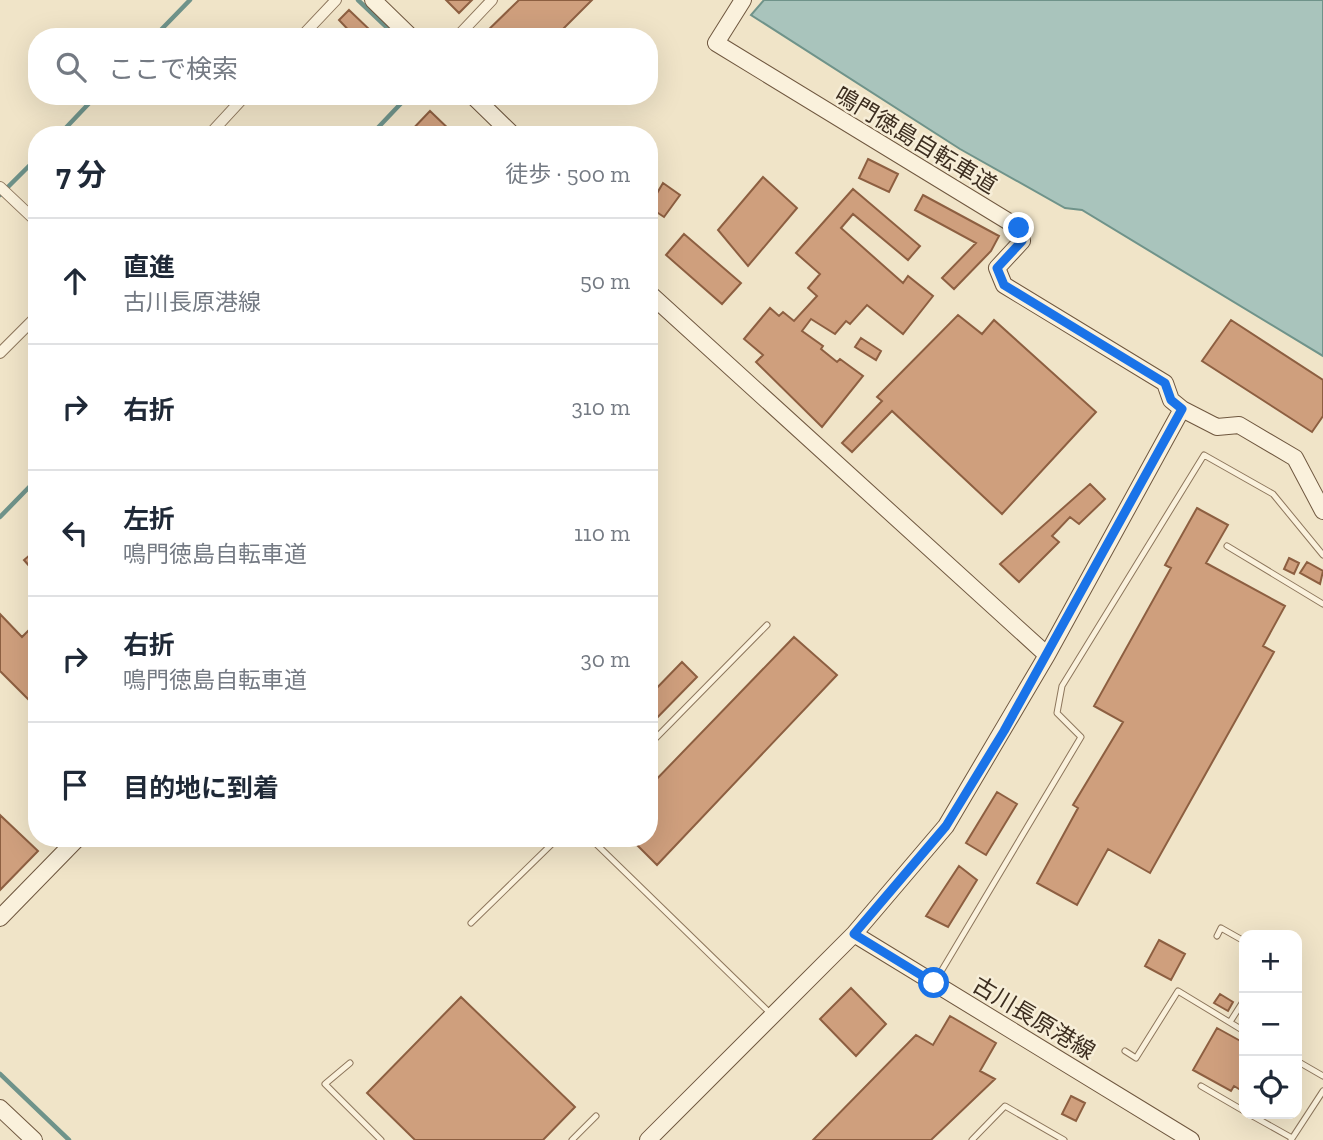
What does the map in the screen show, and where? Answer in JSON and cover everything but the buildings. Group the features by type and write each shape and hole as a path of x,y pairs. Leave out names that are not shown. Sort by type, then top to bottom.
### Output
{"street":[{"path":"373,0 402,28"},
{"path":"466,28 492,0"},
{"name":"鳴門徳島自転車道","path":"743,0 716,43 1019,228 1022,241 997,268 1004,285 1165,383 1171,400 1182,409 1217,427 1239,425 1295,458 1323,512"},
{"path":"309,28 334,2"},
{"path":"217,126 237,105"},
{"path":"482,105 504,126"},
{"path":"0,187 28,213"},
{"path":"658,301 1047,655"},
{"path":"0,353 28,325"},
{"path":"648,1140 854,934 946,826 1047,655 1182,409"},
{"path":"0,918 69,847"},
{"name":"古川長原港線","path":"854,934 1191,1140"},
{"path":"0,1108 34,1140"}],"lane":[{"path":"934,983 1081,737 1057,713 1062,686 1204,455 1273,494 1323,555"},
{"path":"1227,547 1323,604"},
{"path":"658,736 766,625"},
{"path":"471,923 549,847"},
{"path":"599,847 773,1016"},
{"path":"1217,936 1221,928 1239,938"},
{"path":"1125,1051 1136,1058 1178,991 1239,1028"},
{"path":"1230,1022 1239,1008"},
{"path":"350,1063 325,1084 382,1140"},
{"path":"1302,1064 1323,1076"},
{"path":"1201,1086 1239,1108"},
{"path":"1258,1119 1291,1139 1323,1091"},
{"path":"972,1140 1005,1106 1063,1140"},
{"path":"572,1140 596,1116"}],"water":[{"path":"764,0 1323,0 1323,356 1082,210 1065,208 960,149 751,15"}],"waterway":[{"path":"163,28 190,0"},
{"path":"358,0 388,28"},
{"path":"68,126 87,105"},
{"path":"380,126 399,105"},
{"path":"0,195 28,167"},
{"path":"0,517 28,488"},
{"path":"0,1074 69,1140"}],"route":[{"path":"934,983 854,934 946,826 1004,731 1182,409 1171,400 1165,383 1004,285 997,268 1022,241 1019,228"}]}
